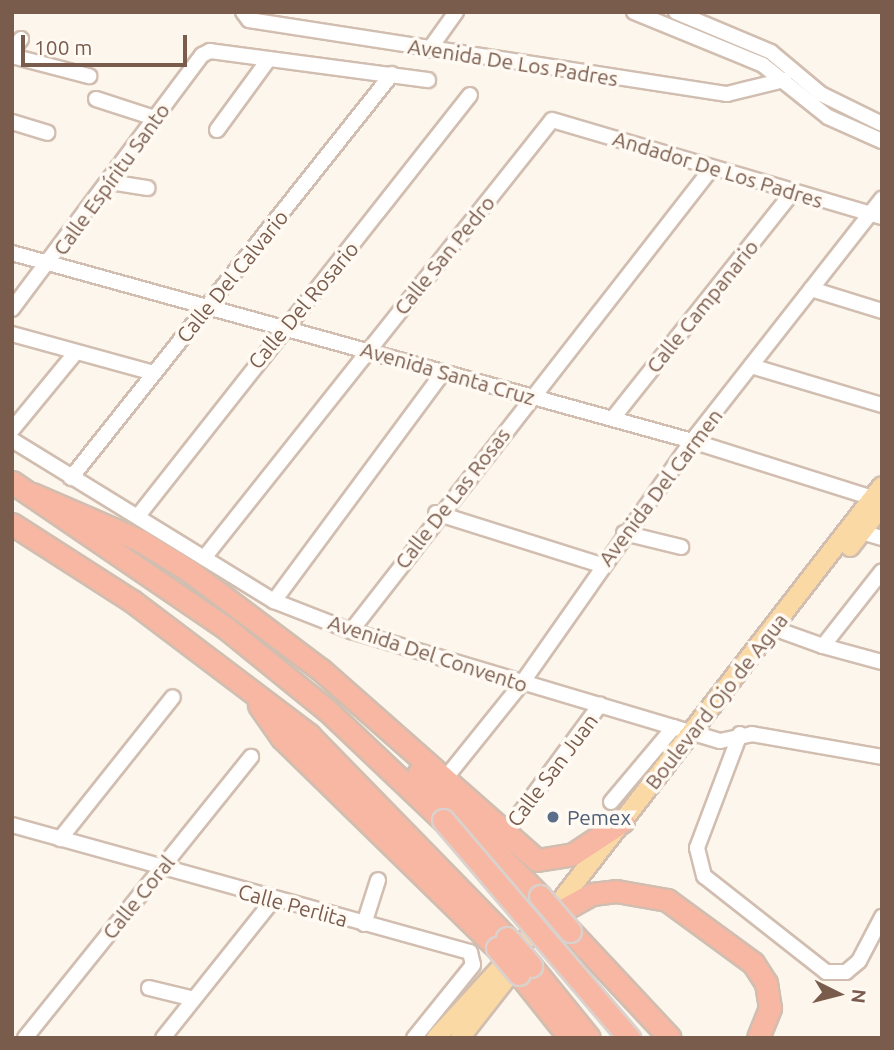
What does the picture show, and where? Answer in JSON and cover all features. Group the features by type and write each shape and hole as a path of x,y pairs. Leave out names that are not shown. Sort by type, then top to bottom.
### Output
{"highway":[{"path":"12,482 236,636 443,820 629,1038"},
{"path":"32,494 139,540 320,669 504,835 537,860 555,862 623,821"},
{"path":"12,524 132,601 309,735 391,813 525,970 589,1038"},
{"path":"320,669 540,896 670,1038"},
{"path":"561,911 592,894 617,891 667,900 760,973 770,1008 758,1038"},
{"path":"525,970 570,1038"}],"main road":[{"name":"Boulevard Ojo de Agua","path":"436,1038 556,907 623,821 784,632 862,532 880,498"},
{"name":"Boulevard Ojo de Agua","path":"460,1038 880,498"},
{"path":"449,1038 476,1004 497,989"}],"street":[{"name":"Avenida De Los Padres","path":"243,12 249,20 429,50 727,94 785,80"},
{"path":"429,50 456,12"},
{"path":"634,12 763,65 828,117 882,141"},
{"path":"676,12 771,52 821,94 882,124"},
{"path":"15,49 89,76"},
{"name":"Calle Espíritu Santo","path":"12,309 155,118 211,51 269,59"},
{"path":"217,130 269,59 428,80"},
{"name":"Calle Del Calvario","path":"71,478 392,74"},
{"name":"Calle Del Rosario","path":"138,516 265,348 289,328 470,95"},
{"path":"96,99 155,118"},
{"name":"Andador De Los Padres","path":"555,119 792,193 876,216"},
{"name":"Calle San Pedro","path":"204,558 555,119"},
{"path":"12,122 47,133"},
{"name":"Calle De Las Rosas","path":"351,631 436,513 533,397 712,168"},
{"path":"109,182 148,188"},
{"name":"Calle Campanario","path":"612,418 792,193"},
{"name":"Avenida Del Carmen","path":"444,780 522,683 601,565 692,441 811,289 876,216 882,199"},
{"name":"Avenida Santa Cruz","path":"12,253 210,304 443,373 692,441 880,498"},
{"path":"811,289 882,311"},
{"path":"12,334 154,373"},
{"path":"12,430 76,352"},
{"path":"751,366 882,405"},
{"path":"274,601 443,373"},
{"name":"Avenida Del Convento","path":"12,440 274,601 351,631 720,741 740,734 882,757"},
{"path":"436,513 601,565"},
{"path":"862,532 882,538"},
{"path":"624,533 681,547"},
{"path":"823,646 882,571"},
{"path":"784,632 882,662"},
{"path":"60,839 173,697"},
{"name":"Calle San Juan","path":"504,835 600,705"},
{"path":"611,802 674,727"},
{"path":"740,734 697,848 704,876 826,972 846,972 859,961 882,917"},
{"name":"Calle Coral","path":"25,1038 251,757"},
{"name":"Calle Perlita","path":"12,825 159,870 364,924 474,958 414,1038"},
{"path":"364,924 378,880"},
{"path":"163,1038 273,900"},
{"path":"149,988 194,999"}],"place":[{"name":"Pemex","path":"553,817"}]}
